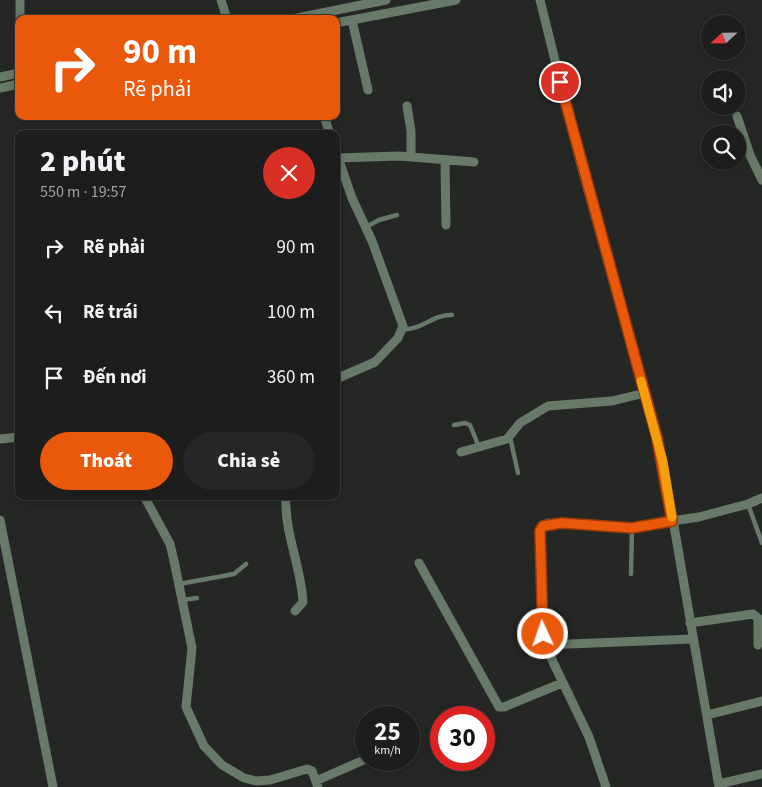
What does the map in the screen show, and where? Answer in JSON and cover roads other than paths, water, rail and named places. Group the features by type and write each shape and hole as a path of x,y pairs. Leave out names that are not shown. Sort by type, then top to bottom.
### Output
{"street":[{"path":"20,0 20,15"},
{"path":"221,0 226,15"},
{"path":"313,15 386,0"},
{"path":"340,22 456,0"},
{"path":"540,0 580,161 663,462 692,639 719,786 762,774"},
{"path":"352,20 368,90"},
{"path":"0,77 15,74"},
{"path":"0,88 15,85"},
{"path":"407,106 411,131 411,157"},
{"path":"737,116 750,155 762,180"},
{"path":"340,155 411,157 474,162"},
{"path":"446,161 446,225"},
{"path":"340,164 352,198 366,227 403,329 374,362 340,377"},
{"path":"461,452 510,437 520,423 548,406 612,401 645,393"},
{"path":"0,439 15,437"},
{"path":"606,787 586,730 562,683 546,644 541,624 540,528 545,524 555,523 632,528 699,517 748,504 762,498"},
{"path":"146,500 170,544 192,648 186,707 190,719 209,752 222,765 244,778 256,782 270,780 307,769 312,771 317,784 355,765"},
{"path":"286,500 287,523 297,560 303,596 303,602 296,611"},
{"path":"0,520 53,787"},
{"path":"419,563 499,707 504,707 562,683"},
{"path":"690,623 754,614 758,618 758,645"},
{"path":"546,644 692,639"},
{"path":"706,715 762,701"}],"lane":[{"path":"366,227 379,220 397,215"},
{"path":"403,329 411,329 442,316 452,315"},
{"path":"454,425 465,423 470,426 479,447"},
{"path":"510,437 518,473"},
{"path":"748,504 762,543"},
{"path":"631,574 632,528"},
{"path":"178,584 234,574 246,564"},
{"path":"181,600 197,598"}]}
